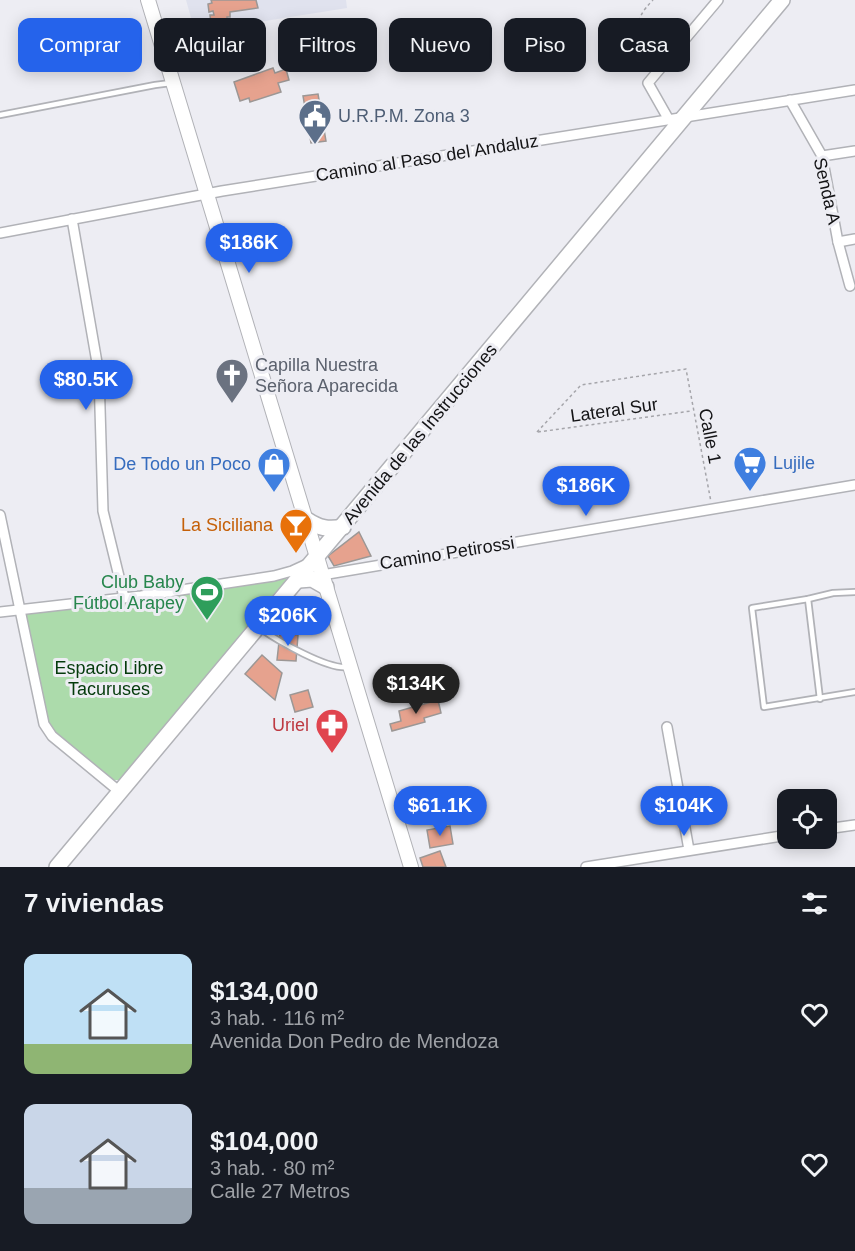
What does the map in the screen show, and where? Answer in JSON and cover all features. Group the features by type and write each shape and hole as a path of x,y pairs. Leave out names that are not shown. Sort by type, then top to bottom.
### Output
{"main road":[{"name":"Avenida de las Instrucciones","path":"57,867 299,580 780,0"},
{"path":"307,520 331,530 343,527"},
{"path":"299,580 324,581"}],"street":[{"path":"148,0 324,581 352,666 411,867"},
{"path":"669,120 648,83 718,0"},
{"name":"Camino al Paso del Andaluz","path":"0,233 208,193 855,90"},
{"name":"Senda A","path":"790,100 822,156 838,242 850,286"},
{"path":"822,156 855,151"},
{"path":"72,219 99,374 103,511 124,597"},
{"path":"838,242 855,239"},
{"name":"Camino Petirossi","path":"324,581 712,508 855,485"},
{"path":"0,514 44,724 52,736 120,792"},
{"path":"0,612 274,576 300,568 317,557"},
{"path":"668,727 688,850"},
{"path":"837,828 855,825"},
{"path":"586,867 635,863 688,850 777,837"}],"lane":[{"path":"0,115 174,83"},
{"path":"855,592 833,592 808,599 752,608 764,707 855,692"},
{"path":"808,599 820,699"},
{"path":"258,628 336,668 352,666"}],"path":[{"path":"648,83 650,50 639,20 653,0"},
{"name":"Calle 1","path":"537,432 581,385 686,369 712,508"},
{"name":"Lateral Sur","path":"537,432 693,411"}],"shaded area":[{"path":"186,0 346,0 347,8 266,21 266,18 191,18"}],"green space":[{"name":"Espacio Libre Tacuruses","path":"285,578 288,581 287,585 219,661 121,780 113,780 59,738 46,723 24,616 26,614"}],"building":[{"path":"211,0 256,0 258,8 230,12 230,17 227,18 210,18 210,15 214,15 213,11 209,12 208,4 212,3"},
{"path":"273,68 275,73 287,72 289,80 278,83 281,92 250,102 249,98 240,101 234,82"},
{"path":"318,94 326,141 311,143 303,96"},
{"path":"359,532 371,556 334,566 328,556"},
{"path":"280,633 298,635 296,661 277,660"},
{"path":"262,655 282,673 275,700 245,674"},
{"path":"308,690 313,707 295,712 290,695"},
{"path":"438,700 441,713 424,718 425,722 392,731 390,724 401,721 399,711"},
{"path":"450,826 453,844 430,848 427,830"},
{"path":"440,851 446,867 423,867 420,858"}],"place":[{"name":"U.R.P.M. Zona 3","path":"315,145"},
{"name":"Capilla Nuestra Señora Aparecida","path":"232,404"},
{"name":"Lujile","path":"750,492"},
{"name":"De Todo un Poco","path":"274,493"},
{"name":"La Siciliana","path":"296,554"},
{"name":"Club Baby Fútbol Arapey","path":"207,621"},
{"name":"Uriel","path":"332,754"}]}
